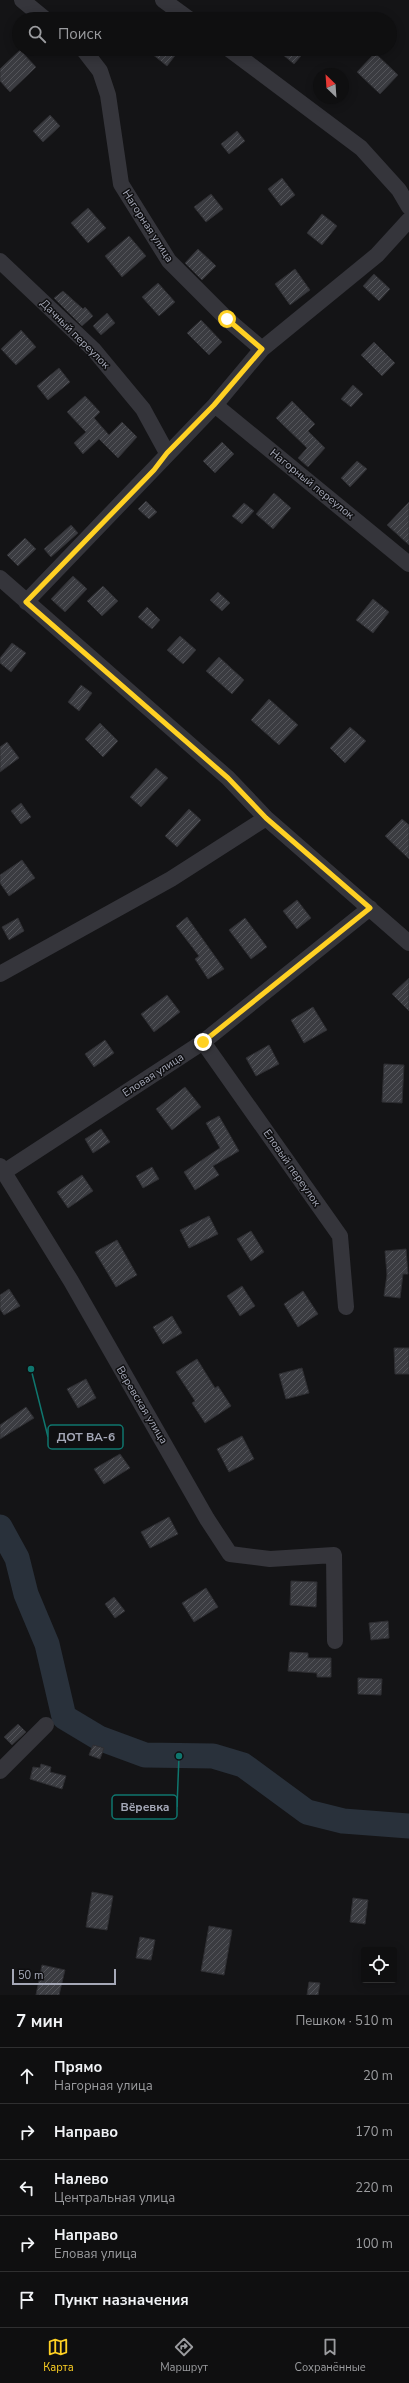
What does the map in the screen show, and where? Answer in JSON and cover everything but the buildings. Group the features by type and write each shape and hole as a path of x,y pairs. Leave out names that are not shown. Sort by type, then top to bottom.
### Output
{"street":[{"path":"22,0 37,12"},
{"path":"163,0 179,12"},
{"name":"Нагорная улица","path":"88,56 100,71 108,95 121,184 169,261 227,319 262,349"},
{"path":"238,56 361,148 399,190 409,207"},
{"path":"26,602 154,470 167,453 214,405 262,349 377,254 409,220"},
{"name":"Дачный переулок","path":"0,261 94,350 143,408 167,453"},
{"name":"Нагорный переулок","path":"214,405 409,564"},
{"path":"0,578 228,778 266,818 409,943"},
{"path":"0,974 171,879 266,818"},
{"name":"Еловая улица","path":"2,1169 203,1042 370,908"},
{"name":"Еловый переулок","path":"203,1042 340,1236 346,1307"},
{"name":"Веревская улица","path":"2,1169 71,1281 207,1519 230,1554 270,1559 334,1554 335,1641"},
{"path":"0,1771 46,1725"}],"waterway":[{"path":"0,1527 17,1558 26,1594 47,1644 64,1717 99,1738 145,1755 213,1756 243,1765 307,1812 343,1821 409,1826"}],"place":[{"name":"ДОТ ВА-6","path":"31,1369"},
{"name":"Вёревка","path":"179,1756"}],"route":[{"path":"203,1042 370,908 266,818 228,778 26,602 154,470 167,453 214,405 262,349 227,319"}]}
